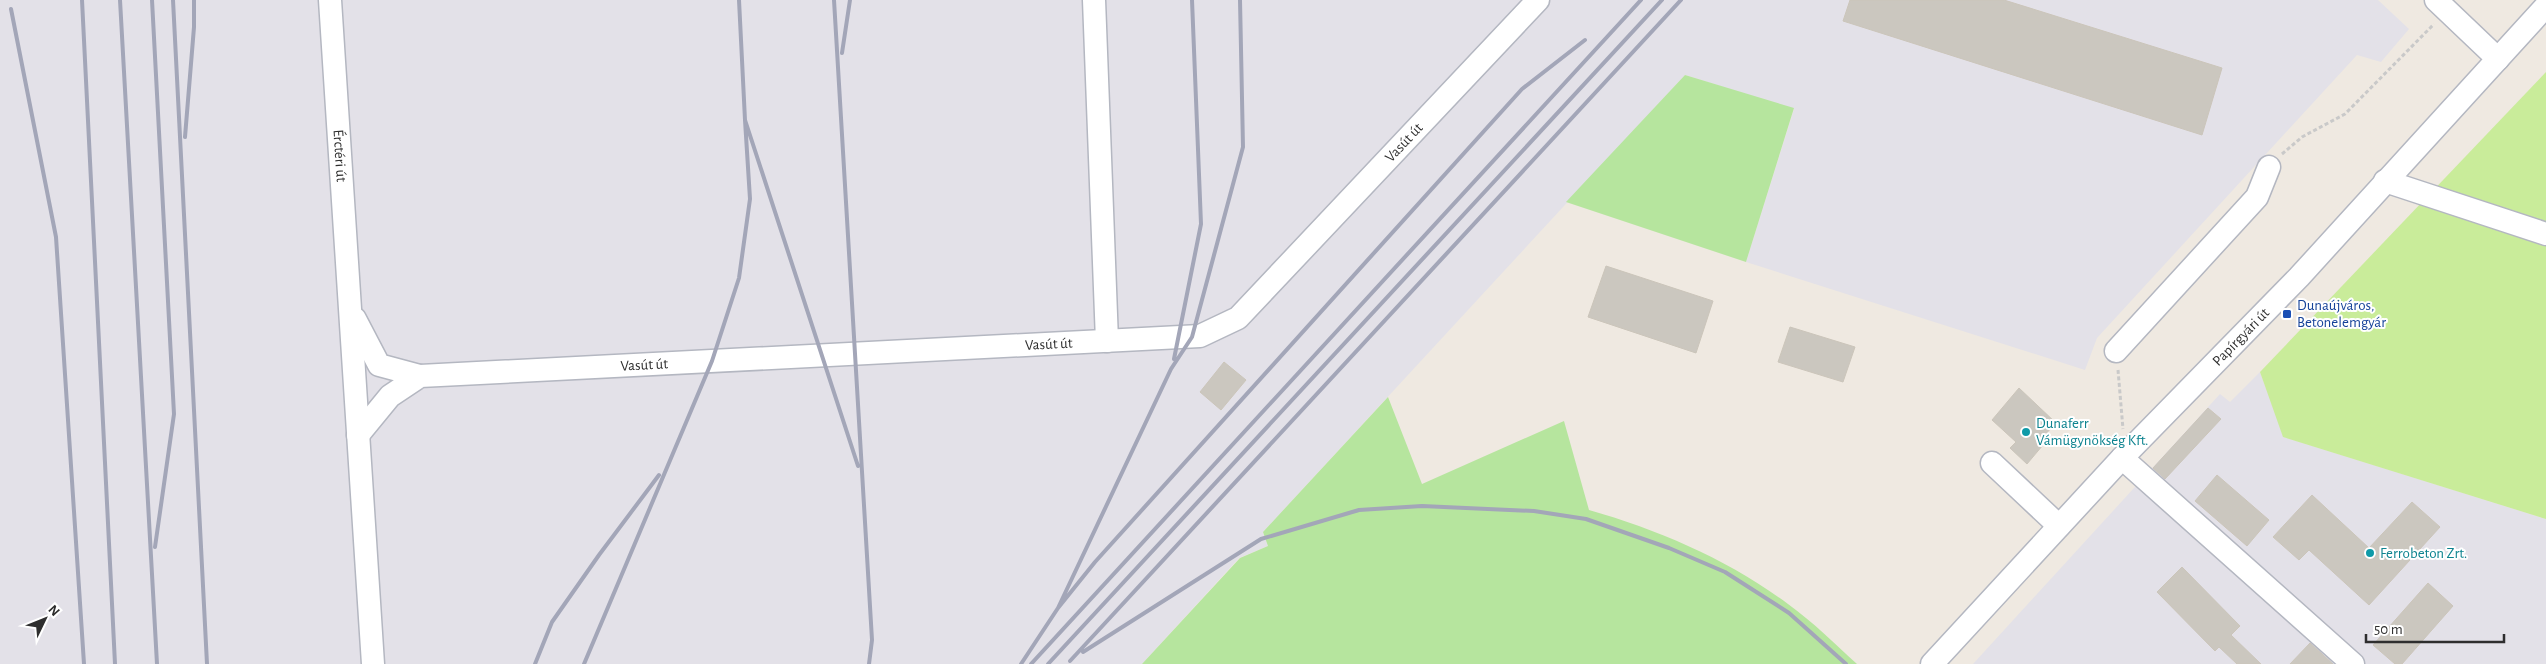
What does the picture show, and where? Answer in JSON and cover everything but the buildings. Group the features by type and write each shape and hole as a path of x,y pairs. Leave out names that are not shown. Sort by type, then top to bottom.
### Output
{"street":[{"name":"Érctéri út","path":"330,0 373,664"},
{"path":"1094,0 1107,341"},
{"name":"Vasút út","path":"350,312 379,365 420,376 1200,336 1238,318 1538,0"},
{"path":"2442,5 2498,59"},
{"name":"Papírgyári út","path":"1932,664 2122,458 2258,321 2546,6"},
{"path":"2116,351 2257,197 2269,167"},
{"path":"2385,181 2546,234"},
{"path":"358,436 390,396 420,376"},
{"path":"2122,458 2353,664"},
{"path":"1992,463 2059,526"}],"path":[{"path":"2269,167 2302,136 2345,114 2370,91 2442,5"},
{"path":"2116,351 2123,435"}],"shaded area":[{"path":"0,0 2378,0 2409,29 2381,62 2357,55 2097,338 2085,370 1746,262 1794,109 1685,75 1263,532 1268,546 1239,558 1142,664 0,664"},
{"path":"2260,372 2284,437 2546,519 2546,664 1973,664 2220,394 2230,402"}],"green space":[{"path":"2546,72 2546,519 2283,437 2260,372"},
{"path":"1685,75 1794,108 1746,262 1566,202"},
{"path":"1388,397 1422,484 1564,421 1589,510 1667,537 1718,560 1765,588 1797,611 1857,664 1142,664 1240,558 1268,546 1263,532"}],"railway":[{"path":"82,0 115,664"},
{"path":"120,0 157,664"},
{"path":"152,0 174,414 155,547"},
{"path":"173,0 207,664"},
{"path":"185,137 194,27 194,0"},
{"path":"739,0 745,120 858,466"},
{"path":"834,0 872,640 869,664"},
{"path":"842,53 850,0"},
{"path":"1174,359 1201,224 1192,0"},
{"path":"1021,664 1058,608 1171,369 1192,337 1243,147 1240,0"},
{"path":"1031,664 1641,0"},
{"path":"1048,664 1662,0"},
{"path":"1070,661 1681,0"},
{"path":"11,9 56,237 84,664"},
{"path":"1058,608 1095,562 1522,89 1585,40"},
{"path":"584,664 712,361 739,278 750,199 745,120"},
{"path":"535,664 552,622 659,475"},
{"path":"1083,652 1261,539 1359,510 1422,506 1534,511 1586,519 1669,548 1725,572 1789,613 1846,664"}],"place":[{"name":"Dunaújváros, Betonelemgyár","path":"2287,314"},
{"name":"Dunaferr Vámügynökség Kft.","path":"2026,432"},
{"name":"Ferrobeton Zrt.","path":"2370,553"}]}
